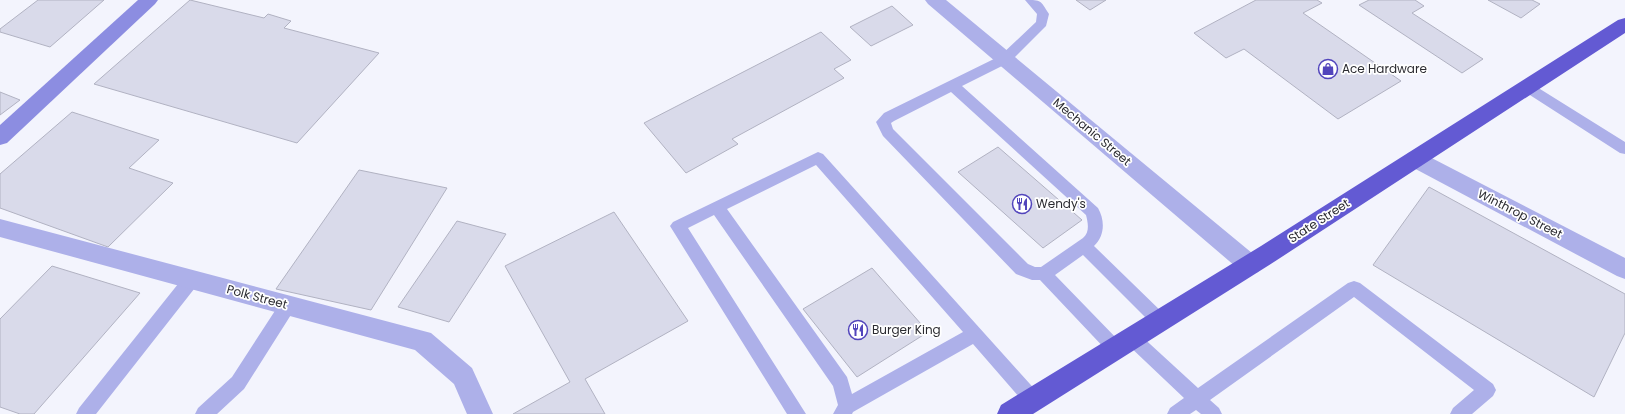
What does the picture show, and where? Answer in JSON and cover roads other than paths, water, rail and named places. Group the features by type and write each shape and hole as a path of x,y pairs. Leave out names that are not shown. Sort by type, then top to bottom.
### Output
{"highway":[{"name":"State Street","path":"1010,414 1250,265 1527,87 1622,30"}],"main road":[{"path":"0,137 149,0"}],"street":[{"name":"Mechanic Street","path":"934,0 1250,265"},
{"name":"Winthrop Street","path":"1415,159 1625,269"},
{"name":"Polk Street","path":"0,228 422,341 463,376 480,414"}],"lane":[{"path":"952,85 1093,212 1096,224 1092,238 1084,246 1043,273 1031,274 1022,269 888,132 883,122 889,117 952,85 1005,59 1042,23 1043,14 1037,5 1031,0"},
{"path":"1527,87 1624,147"},
{"path":"797,414 678,226 818,158 1033,400"},
{"path":"717,207 841,383 845,410 975,334"},
{"path":"1084,246 1160,321"},
{"path":"1043,273 1124,343 1197,399 1213,414"},
{"path":"85,414 192,279"},
{"path":"1176,414 1354,288 1487,390 1459,414"},
{"path":"204,414 238,383 288,305"}],"place":[{"name":"Ace Hardware","path":"1328,69"},
{"name":"Wendy's","path":"1022,204"},
{"name":"Burger King","path":"858,330"}]}
